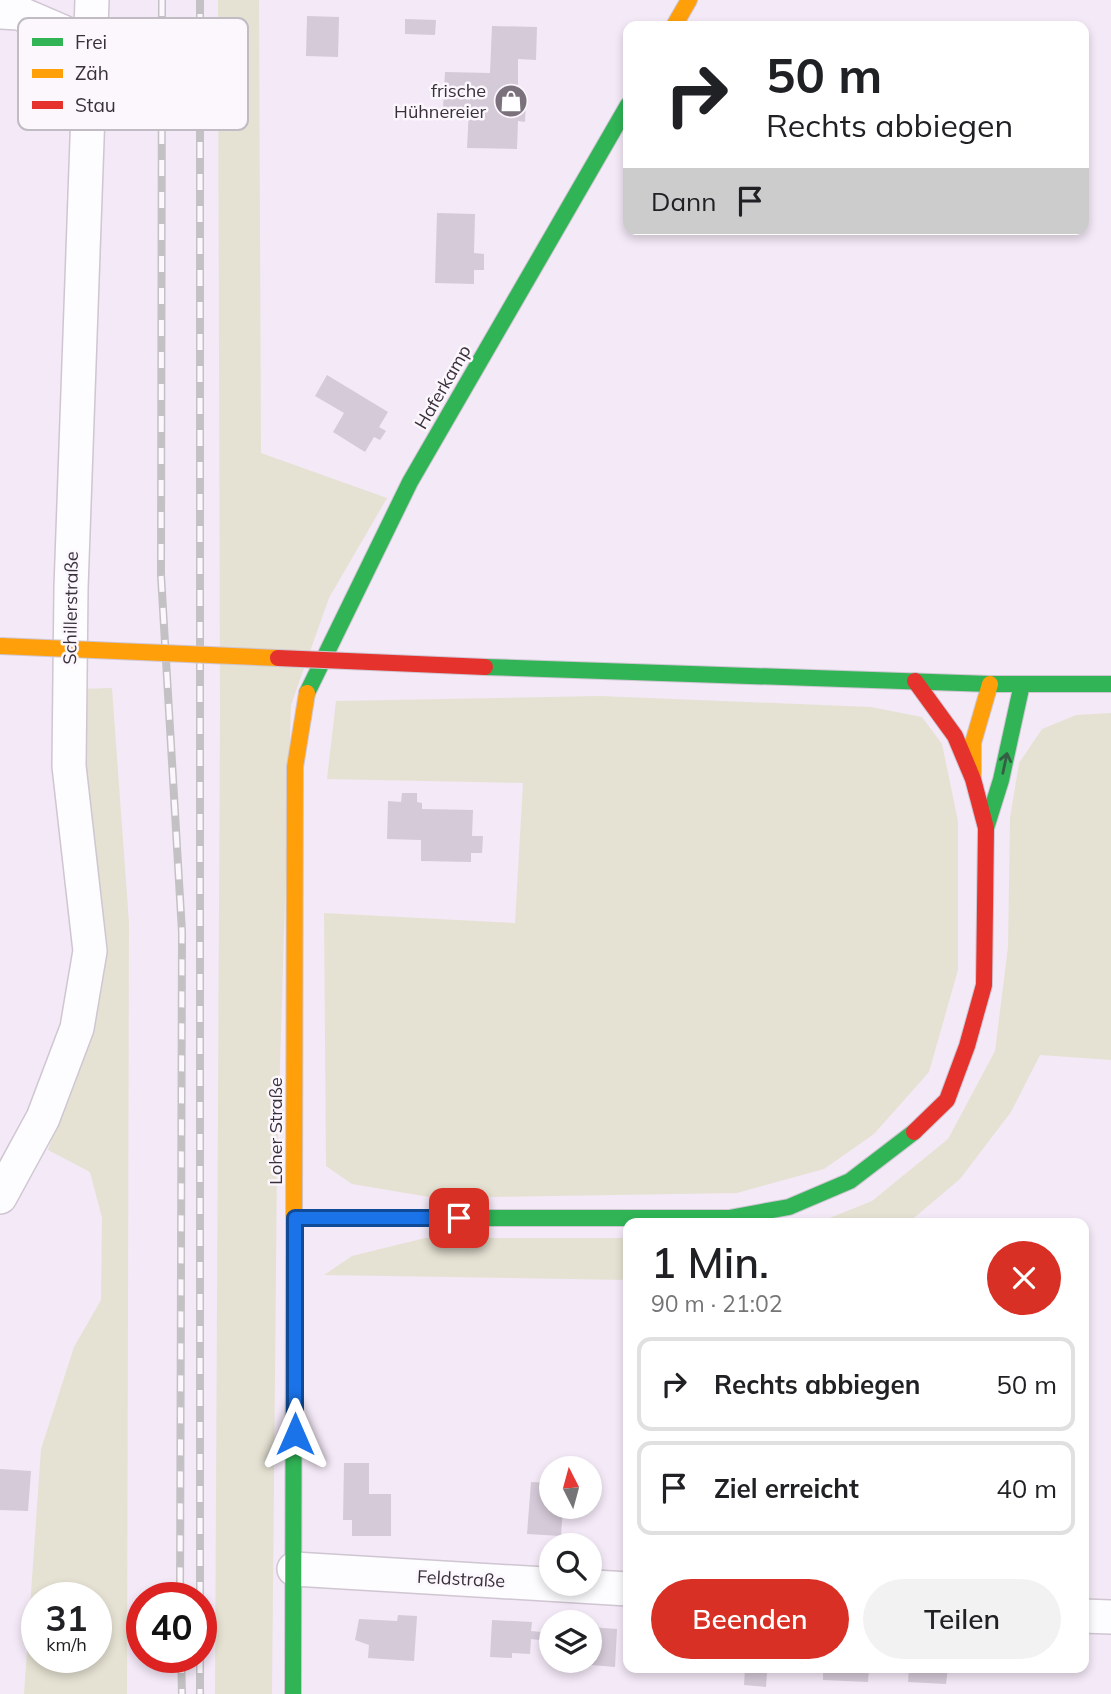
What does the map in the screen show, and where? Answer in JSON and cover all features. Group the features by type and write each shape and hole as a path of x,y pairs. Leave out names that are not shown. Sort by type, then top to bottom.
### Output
{"street":[{"name":"Schillerstraße","path":"92,0 92,18"},
{"path":"677,21 689,0"},
{"path":"0,12 19,13 31,18"},
{"name":"Haferkamp","path":"306,695 410,482 623,114"},
{"name":"Schillerstraße","path":"0,1197 43,1118 78,1028 90,951 69,753 71,588 89,130"},
{"path":"0,646 485,667 990,684 1111,684"},
{"path":"295,1218 729,1218 789,1207 850,1181 900,1145 947,1100 984,985 986,828 973,779 955,736 915,681"},
{"path":"973,779 973,743 990,684"},
{"path":"986,828 1001,780 1022,684"},
{"name":"Loher Straße","path":"293,1694 295,767 306,695"},
{"name":"Feldstraße","path":"294,1569 623,1589"},
{"path":"1089,1616 1111,1617"}],"shaded area":[{"path":"218,0 259,0 261,453 387,498 329,598 291,705 277,1163 272,1694 215,1694 220,711 218,130 248,130 248,18 218,18"},
{"path":"112,688 129,923 127,1694 24,1694 25,1673 112,1673 112,1582 32,1582 41,1449 74,1347 101,1300 102,1218 90,1172 48,1150 104,975 98,882 81,766 79,689"},
{"path":"601,696 871,707 922,717 942,744 958,821 958,970 929,1072 874,1134 824,1169 737,1193 435,1198 352,1184 326,1166 324,913 515,923 523,783 327,779 336,701"},
{"path":"1111,713 1111,1060 1040,1055 1011,1112 960,1179 914,1218 830,1218 872,1201 948,1139 995,1051 1008,947 1010,818 1019,763 1042,729 1076,715"},
{"path":"425,1238 623,1238 623,1280 324,1275 352,1256"}],"building":[{"path":"307,16 339,17 338,57 306,56"},
{"path":"405,19 436,20 435,35 405,34"},
{"path":"492,26 537,27 536,60 518,59 518,102 526,102 525,122 518,121 517,149 467,148 469,110 443,109 445,72 490,73"},
{"path":"437,213 475,214 474,253 484,254 484,270 474,270 474,284 435,283"},
{"path":"327,375 388,412 379,427 386,431 380,440 374,437 365,452 333,432 344,413 315,396"},
{"path":"402,793 417,793 417,802 422,803 422,809 473,810 472,836 483,836 482,853 471,853 471,862 421,861 421,840 387,839 388,801 401,802"},
{"path":"344,1463 369,1463 369,1494 391,1494 391,1536 352,1536 352,1520 343,1520"},
{"path":"0,1469 31,1471 28,1511 0,1510"},
{"path":"531,1482 539,1482 539,1519 562,1519 561,1533 527,1534"},
{"path":"398,1615 417,1616 414,1661 368,1658 369,1645 355,1640 359,1619 397,1621"},
{"path":"492,1620 532,1622 531,1631 539,1632 539,1640 531,1639 530,1654 512,1653 512,1658 490,1657"},
{"path":"602,1628 617,1629 615,1667 602,1666"},
{"path":"745,1673 767,1673 766,1687 744,1685"},
{"path":"823,1673 869,1673 868,1682 823,1680"},
{"path":"909,1673 947,1673 946,1684 908,1682"}],"railway":[{"path":"162,0 162,18"},
{"path":"200,0 200,18"},
{"path":"162,130 161,575 182,932 180,1582"},
{"path":"200,130 200,1582"},
{"path":"181,1673 182,1694"},
{"path":"200,1673 200,1694"}],"traffic: fast":[{"path":"307,693 410,482 623,114"},
{"path":"485,667 990,684 1111,684"},
{"path":"986,828 1001,780 1022,684"},
{"path":"295,1218 729,1218 789,1207 850,1181 914,1132"},
{"path":"293,1694 294,1236"}],"traffic: slow":[{"path":"677,21 689,0"},
{"path":"0,646 278,658"},
{"path":"973,774 973,743 990,684"},
{"path":"294,1236 295,767 307,693"}],"traffic: jam":[{"path":"278,658 485,667"},
{"path":"914,1132 947,1100 967,1046 984,985 986,828 973,779 955,736 915,681"}],"place":[{"name":"frische Hühnereier","path":"511,101"}],"route":[{"path":"295,1434 295,1218 459,1218"}]}
